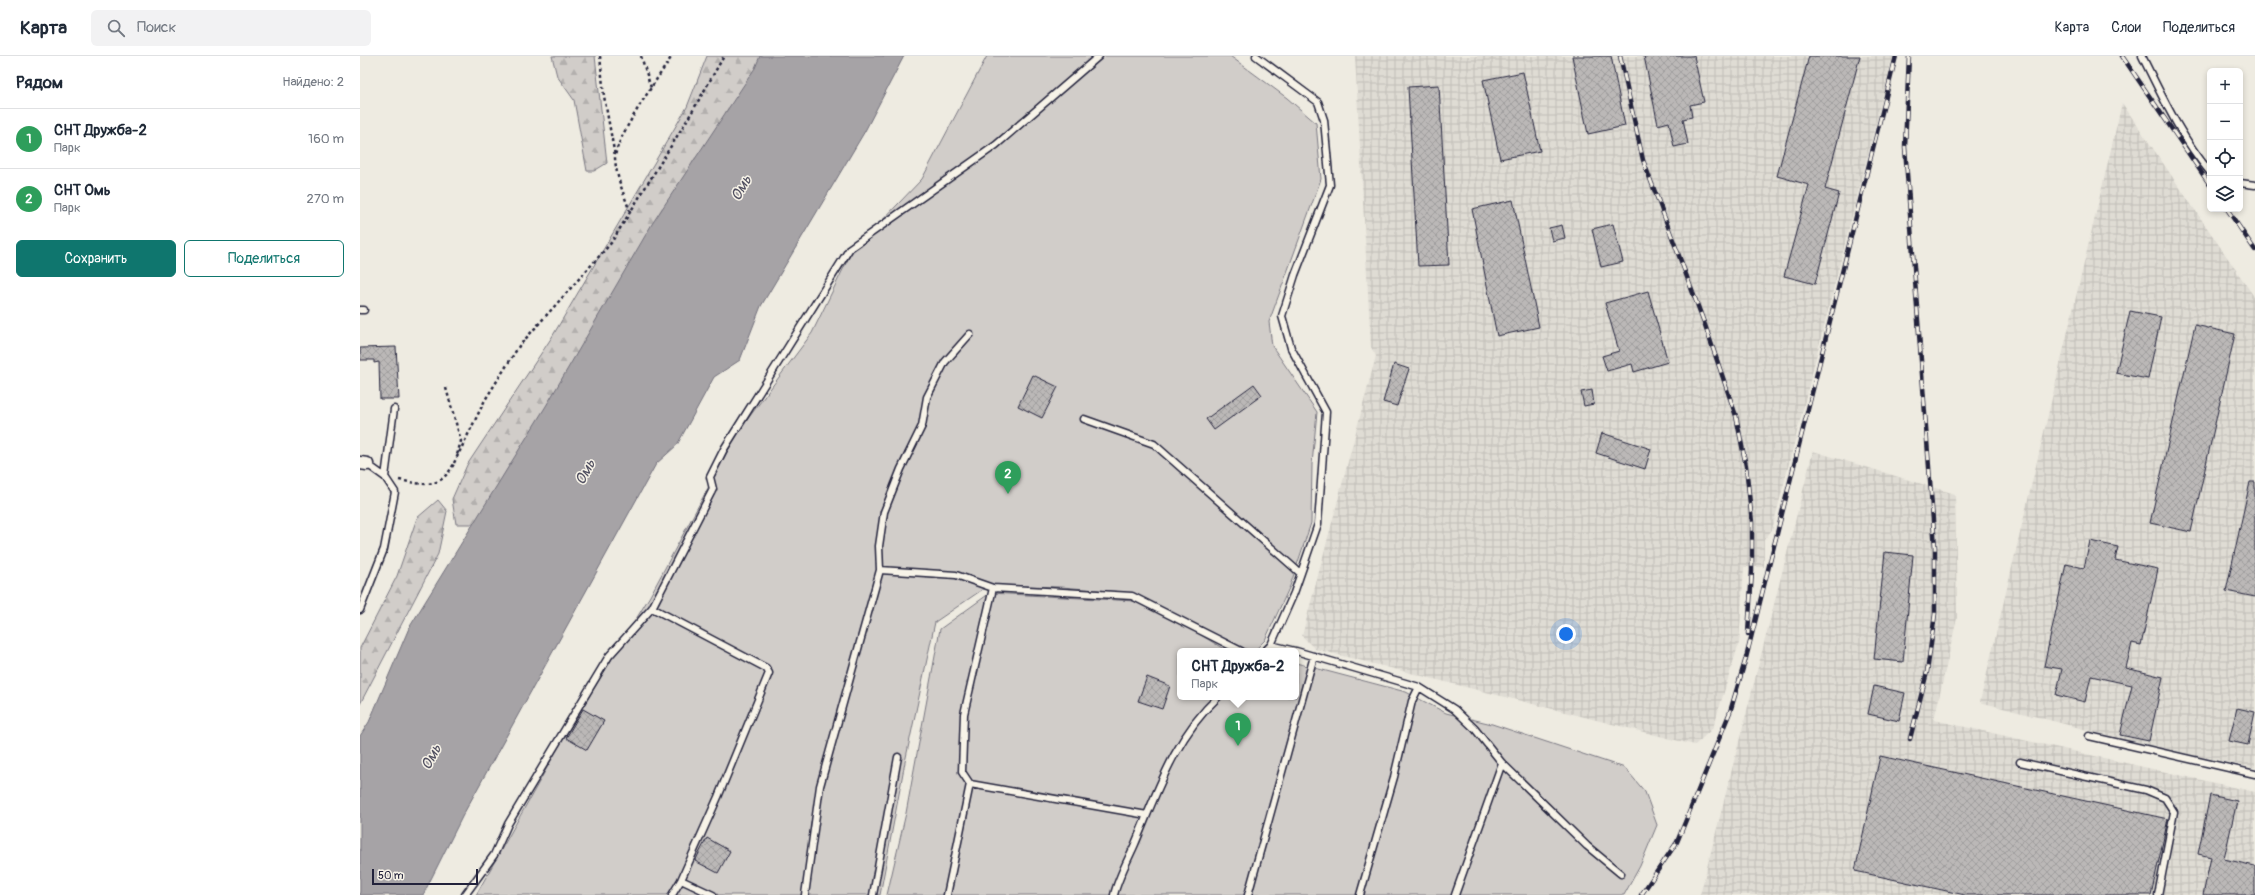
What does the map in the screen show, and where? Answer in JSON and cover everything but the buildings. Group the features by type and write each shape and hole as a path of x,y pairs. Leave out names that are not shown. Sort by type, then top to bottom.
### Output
{"lane":[{"path":"465,895 494,855 508,824 609,656 652,608 713,489 710,477 724,449 850,248 996,145 1099,56"},
{"path":"1256,56 1318,102 1324,120 1330,185 1295,275 1282,316 1291,348 1326,412 1318,524 1300,573 1268,648"},
{"path":"2142,56 2161,97 2199,159 2207,168"},
{"path":"2243,182 2255,184"},
{"path":"805,895 820,786 880,570 879,546 884,512 901,469 922,426 927,397 945,362 970,334"},
{"path":"385,477 394,409"},
{"path":"1084,419 1154,444 1300,573"},
{"path":"360,610 384,549 394,492 385,477 363,464"},
{"path":"880,570 956,575 993,588 1132,596 1235,648"},
{"path":"948,895 970,784 962,772 964,714 993,588"},
{"path":"652,608 766,668 769,674 765,687 681,880 672,895"},
{"path":"1271,645 1284,648"},
{"path":"1299,652 1419,687 1454,709 1474,729 1502,763 1587,846 1621,874"},
{"path":"1248,895 1314,656"},
{"path":"1360,895 1394,777 1412,701 1419,687"},
{"path":"1114,895 1147,815 1182,739 1204,710 1215,700"},
{"path":"2089,736 2255,774"},
{"path":"873,895 898,757"},
{"path":"2020,762 2146,790 2165,798 2174,812 2158,895"},
{"path":"1455,895 1502,763"},
{"path":"970,784 1147,815"},
{"path":"681,880 713,895"}],"path":[{"path":"600,56 604,96 617,172 630,212"},
{"path":"642,56 652,89"},
{"path":"615,156 622,137 672,56"},
{"path":"385,477 430,486 444,478 454,463 485,400 519,346 611,243 692,112 724,56"},
{"path":"446,388 461,441 454,463"}],"shaded area":[{"path":"1355,56 1893,56 1772,530 1764,540 1764,567 1744,567 1739,643 1713,728 1695,745 1315,649 1302,636 1376,356 1371,347"},
{"path":"2122,103 2255,298 2255,768 2148,746 1980,702"},
{"path":"1813,451 1955,494 1957,618 1934,720 2255,792 2255,895 1700,895"}],"green space":[{"path":"552,56 595,56 607,163 594,171 587,171 574,100 557,76"},
{"path":"707,56 772,56 486,524 456,524 452,499 467,465 552,337 687,107"},
{"path":"987,56 1230,56 1287,98 1316,123 1321,179 1269,322 1272,346 1317,412 1312,464 1311,523 1290,586 1265,640 1257,648 1244,648 1133,593 1062,587 989,585 935,622 905,762 880,895 476,895 558,748 650,596 738,432 812,333 851,253 922,179"},
{"path":"438,500 447,511 438,554 360,704 360,648 397,576 417,518"},
{"path":"990,593 1134,601 1183,624 1222,648 1177,648 1177,700 1299,700 1299,664 1406,692 1446,713 1492,724 1625,768 1645,792 1657,825 1640,866 1624,895 887,895 906,813 940,629"}],"water":[{"name":"Омь","path":"760,56 904,56 865,131 761,306 740,360 714,377 677,445 656,464 463,815 423,895 360,895 360,736 369,722 409,628 546,406 652,224 755,68"}],"railway":[{"path":"1620,56 1643,160 1705,325 1736,416 1746,466 1752,522 1752,571 1748,634"},
{"path":"1641,895 1677,842 1730,712 1746,658 1896,56"},
{"path":"1909,56 1905,147 1935,547 1935,614 1927,672 1910,739"},
{"path":"2122,56 2207,181"},
{"path":"2229,212 2255,250"}],"place":[{"name":"СНТ Омь","path":"1008,494"},
{"name":"СНТ Дружба-2","path":"1238,746"}]}
